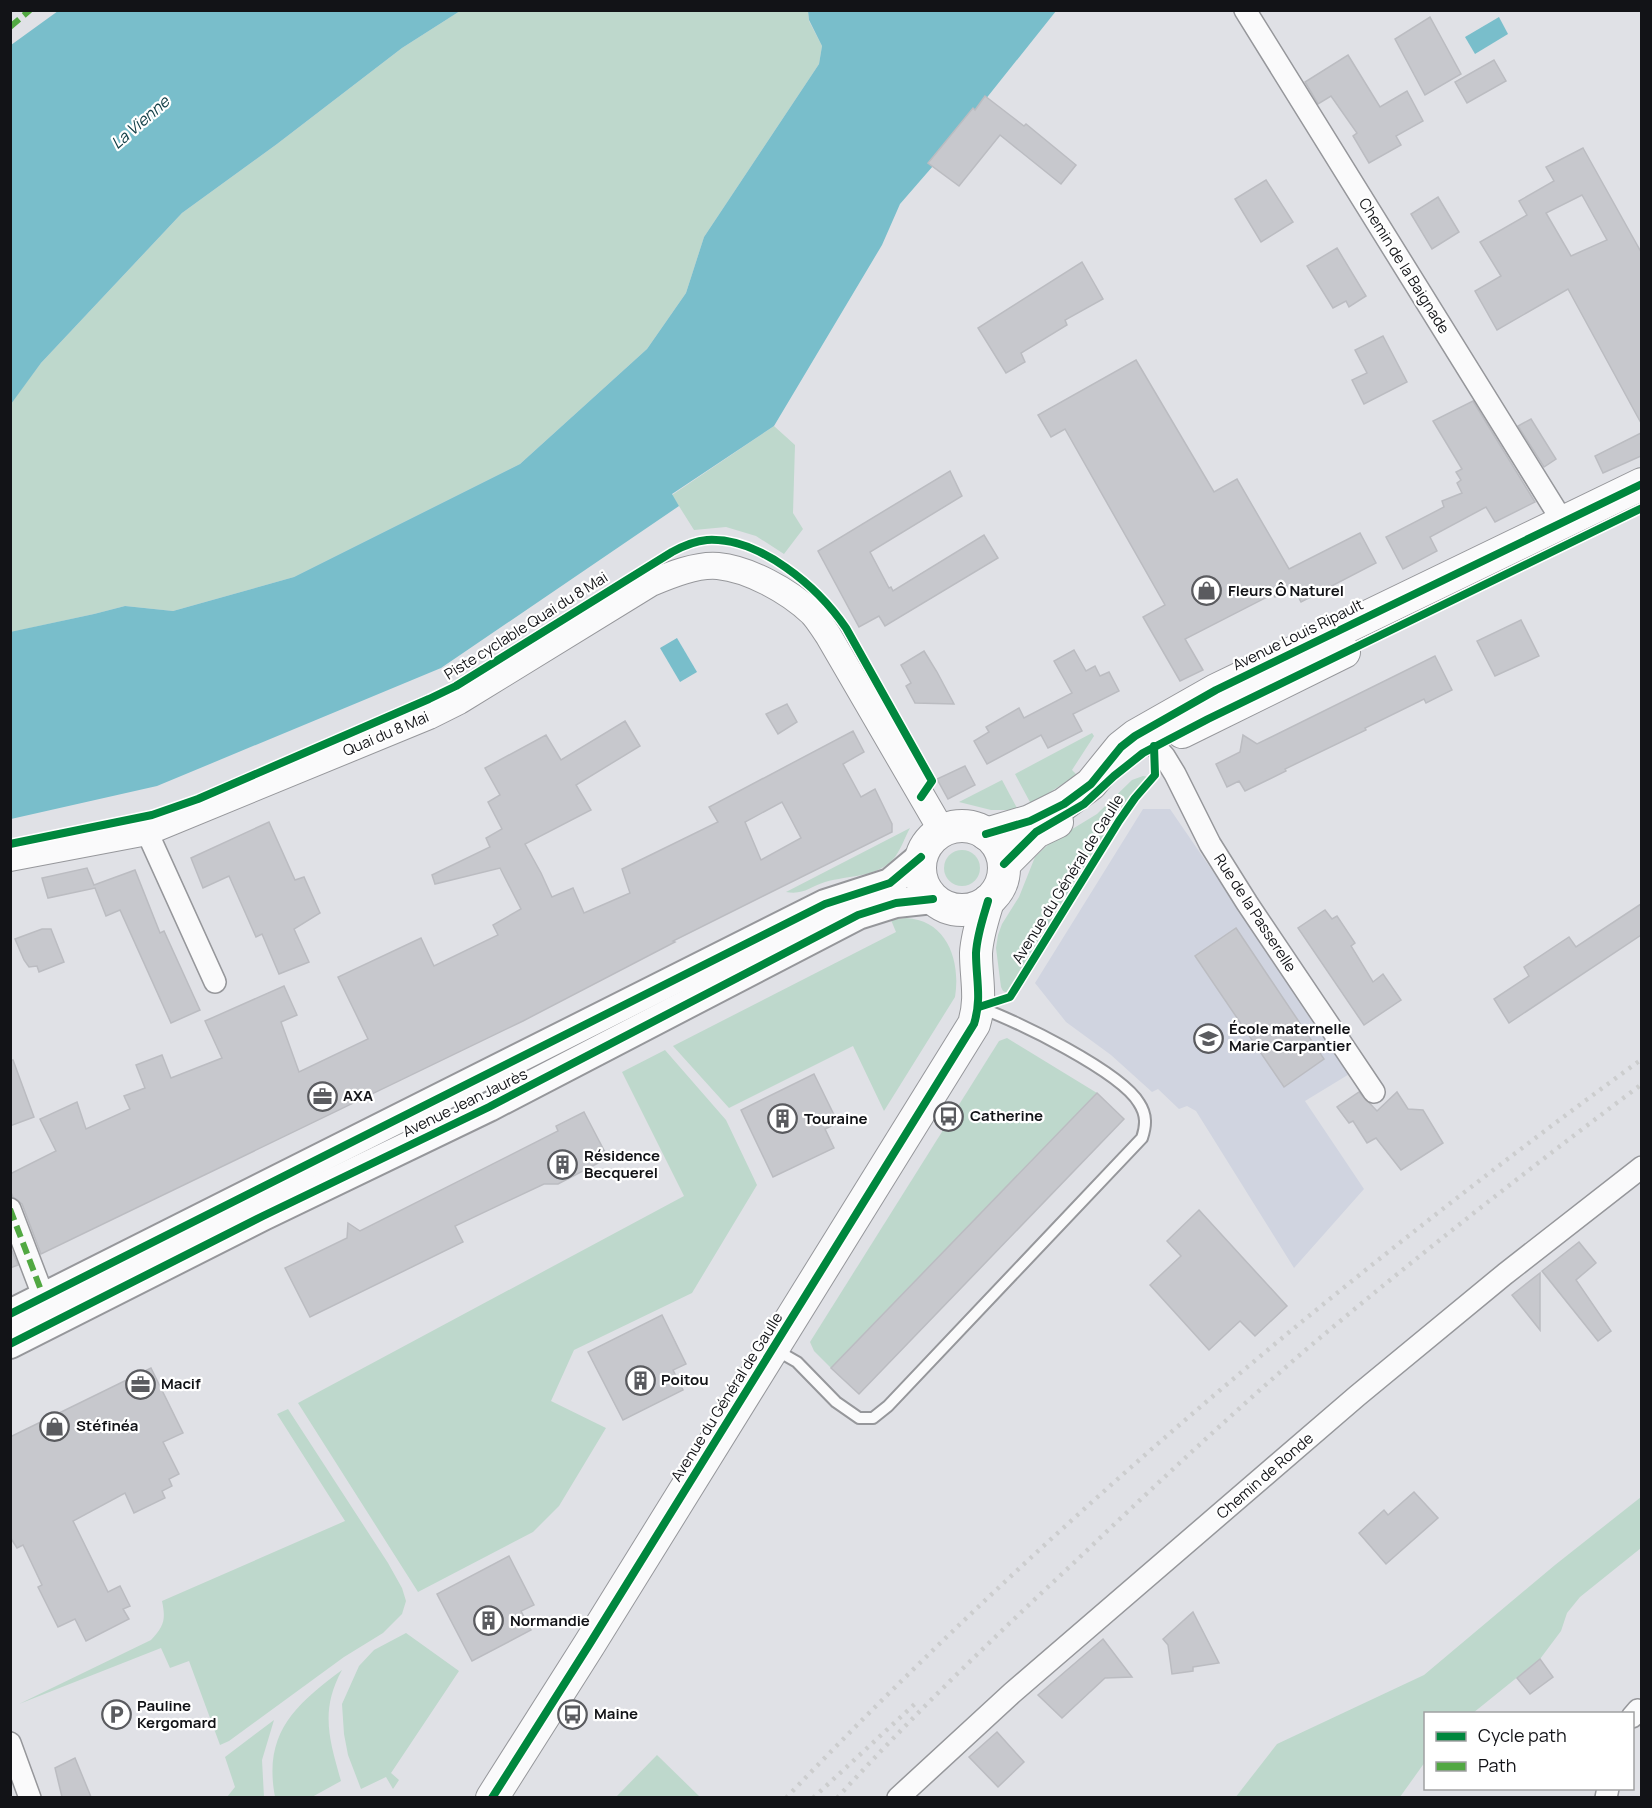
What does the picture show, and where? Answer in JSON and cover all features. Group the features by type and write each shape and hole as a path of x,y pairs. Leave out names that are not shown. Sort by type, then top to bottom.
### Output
{"main road":[{"name":"Avenue Louis Ripault","path":"1004,864 1036,832 1084,804 1128,764 1147,739 1216,690 1641,484"},
{"name":"Avenue Louis Ripault","path":"986,834 1030,821 1071,799 1091,784 1121,747 1208,718 1641,508"},
{"path":"964,826 976,828 986,834 998,847 1004,864 1001,885 988,902 976,908 963,910 942,904 927,892 921,875 921,857 933,838 942,831 964,826"},
{"name":"Avenue Jean Jaurès","path":"10,1314 825,904 890,883 921,857"},
{"name":"Avenue du Général de Gaulle","path":"492,1797 974,1024 979,1007 976,951 988,902"},
{"name":"Avenue Jean Jaurès","path":"10,1344 233,1231 500,1101 858,915 889,905 942,904"},
{"name":"Avenue du Général de Gaulle","path":"942,904 962,928 977,970"}],"street":[{"name":"Chemin de la Baignade","path":"1245,10 1563,522"},
{"name":"Quai du 8 Mai","path":"10,858 147,832 429,716 459,701 651,583 680,572 716,566 763,580 812,613 828,635 942,831"},
{"name":"Rue de la Passerelle","path":"1147,739 1164,756 1210,844 1374,1092"},
{"path":"147,832 215,982"},
{"name":"Chemin de Ronde","path":"898,1797 1012,1693 1357,1396 1505,1274 1641,1167"},
{"path":"10,1209 44,1298"},
{"path":"10,1743 30,1797"}],"lane":[{"path":"773,1348 797,1362 836,1402 859,1418 873,1418 888,1406 1142,1138 1146,1126 1139,1102 1128,1089 1106,1073 1012,1019 979,1007"}],"shaded area":[{"name":"École maternelle Marie Carpantier","path":"1143,809 1170,809 1351,1073 1305,1101 1364,1189 1294,1268 1196,1111 1187,1106 1179,1109 1158,1089 1152,1092 1111,1055 1066,1022 1035,983"}],"green space":[{"path":"460,11 808,11 809,21 822,46 819,64 704,237 686,293 647,349 520,464 294,577 173,611 125,606 11,632 10,404 41,363 182,213 277,144 402,48"},
{"path":"774,426 795,445 793,513 803,529 784,554 756,536 726,527 694,530 672,495"},
{"path":"1092,733 1094,736 1072,770 1077,775 1031,804 1015,774"},
{"path":"1143,776 1149,777 1127,802 1008,993 1003,991 996,948 998,935 1002,924 1019,897 1035,857 1051,842 1097,814 1132,780"},
{"path":"1002,780 1018,810 991,810 959,802"},
{"path":"910,828 895,857 880,869 863,875 825,882 802,891 786,892"},
{"path":"962,850 975,855 980,868 975,881 962,886 949,881 944,868 949,855"},
{"path":"906,918 920,920 932,926 948,945 956,970 955,997 884,1111 853,1046 729,1108 673,1046 896,932 891,920"},
{"path":"1007,1038 1097,1093 831,1368 814,1351 810,1342 999,1041"},
{"path":"665,1050 726,1120 757,1185 692,1293 574,1350 551,1401 606,1428 559,1506 533,1532 418,1592 298,1403 684,1196 622,1072"},
{"path":"288,1409 402,1588 406,1601 402,1614 383,1633 344,1657 229,1741 220,1745 189,1661 170,1668 161,1648 19,1704 151,1640 163,1622 162,1601 345,1521 277,1414"},
{"path":"1641,1497 1641,1548 1580,1597 1567,1613 1561,1631 1540,1659 1474,1712 1424,1712 1424,1763 1400,1797 1235,1798 1277,1744 1424,1675 1555,1565"},
{"path":"406,1633 459,1671 391,1773 399,1780 393,1789 386,1777 361,1789 348,1755 342,1704 359,1666 374,1650"},
{"path":"342,1670 335,1685 329,1712 330,1738 341,1781 312,1797 275,1797 274,1755 286,1723 310,1696"},
{"path":"274,1720 262,1760 264,1797 227,1797 235,1787 225,1757"},
{"path":"657,1755 700,1797 616,1797"}],"water":[{"name":"La Vienne","path":"58,11 460,11 402,48 277,144 182,213 41,363 11,404 11,45"},
{"path":"808,11 1056,11 977,110 974,109 933,166 900,204 882,245 774,426 672,494 679,506 441,668 157,786 11,819 10,632 125,606 173,611 294,577 520,464 647,349 686,293 704,237 819,64 822,46 809,20"},
{"path":"1499,17 1508,34 1475,54 1465,37"},
{"path":"677,638 697,672 680,682 660,648"}],"building":[{"path":"1430,17 1461,74 1425,95 1395,39"},
{"path":"1348,55 1380,107 1407,91 1423,121 1396,136 1401,145 1369,163 1353,136 1357,133 1331,96 1318,104 1305,82"},
{"path":"1494,60 1506,81 1467,103 1455,82"},
{"path":"985,96 1024,126 1026,124 1076,165 1061,184 1000,135 959,186 928,163"},
{"path":"1583,148 1641,252 1641,423 1568,289 1497,330 1475,291 1501,276 1480,242 1527,215 1519,201 1554,181 1546,167","holes":["1582,195 1607,240 1571,256 1546,213"]},
{"path":"1266,180 1293,222 1261,242 1235,199"},
{"path":"1438,197 1459,232 1432,249 1411,214"},
{"path":"1337,248 1366,296 1349,307 1346,301 1333,308 1307,266"},
{"path":"1082,262 1103,299 1065,320 1067,325 1021,353 1025,362 1006,373 978,328"},
{"path":"1383,336 1407,382 1364,404 1352,380 1367,373 1355,350"},
{"path":"1136,360 1214,492 1237,479 1289,569 1360,533 1376,563 1301,602 1293,586 1275,597 1273,594 1185,639 1203,670 1180,681 1143,617 1165,605 1065,429 1051,437 1038,415"},
{"path":"1473,401 1535,502 1495,522 1486,507 1430,537 1437,551 1403,569 1386,537 1444,507 1442,501 1462,493 1457,483 1461,480 1456,472 1462,469 1433,421"},
{"path":"1531,419 1556,459 1544,467 1518,426"},
{"path":"1641,433 1641,456 1603,473 1595,456"},
{"path":"950,471 962,496 870,552 889,588 891,587 893,591 984,535 998,558 885,626 879,616 859,627 818,551"},
{"path":"1521,620 1539,656 1495,676 1477,641"},
{"path":"1074,650 1086,671 1095,666 1100,676 1109,672 1119,691 1073,714 1082,731 1048,748 1041,735 987,764 974,741 989,732 986,727 1019,708 1024,718 1072,693 1054,661"},
{"path":"924,651 954,704 915,703 906,686 911,683 901,665"},
{"path":"1435,656 1452,690 1426,703 1424,699 1245,791 1239,781 1227,787 1216,764 1240,752 1243,735 1257,744"},
{"path":"787,704 797,722 778,734 766,714"},
{"path":"625,721 640,746 576,785 591,810 525,844 552,897 573,888 584,913 630,893 622,869 718,822 709,807 853,731 864,752 843,764 861,797 875,789 892,824 892,832 673,941 675,942 523,1021 41,1254 22,1204 13,1197 10,1190 10,1174 56,1151 40,1119 77,1102 86,1129 130,1109 124,1096 145,1088 136,1065 162,1055 171,1078 222,1058 205,1021 284,986 297,1015 281,1022 299,1072 368,1039 338,977 421,938 434,966 498,935 493,925 521,909 500,868 435,884 432,875 490,847 486,838 502,829 488,802 500,795 485,768 546,735 561,760","holes":["782,802 801,838 761,860 745,822"]},
{"path":"965,766 975,785 948,799 937,779"},
{"path":"269,822 295,880 304,877 320,913 294,929 309,962 279,974 262,934 256,937 229,876 203,888 191,858"},
{"path":"87,868 94,885 135,870 160,933 164,931 200,1010 171,1023 120,910 106,916 95,888 48,898 42,878"},
{"path":"1641,904 1641,935 1509,1023 1494,999 1529,976 1524,967 1569,937 1576,947"},
{"path":"1325,910 1332,919 1337,916 1355,943 1351,946 1373,982 1383,974 1401,1000 1364,1025 1298,928"},
{"path":"1236,928 1324,1059 1284,1087 1195,956"},
{"path":"42,929 51,929 64,962 39,972 37,966 29,967 15,939"},
{"path":"10,1060 13,1060 34,1117 10,1126"},
{"name":"Touraine","path":"814,1074 838,1123 825,1129 834,1148 773,1177 741,1110"},
{"path":"1359,1092 1377,1111 1397,1092 1408,1109 1423,1110 1443,1143 1401,1170 1376,1138 1367,1143 1353,1121 1349,1123 1337,1107"},
{"path":"1097,1093 1124,1119 859,1394 831,1368"},
{"path":"584,1112 608,1158 558,1184 544,1184 455,1226 463,1242 310,1317 285,1268 347,1238 348,1223 360,1231 558,1131 556,1126"},
{"path":"1199,1210 1287,1306 1255,1336 1240,1321 1209,1350 1150,1285 1181,1256 1167,1241"},
{"path":"1579,1242 1596,1263 1576,1280 1611,1331 1598,1341 1542,1271"},
{"path":"10,1246 18,1265 10,1268"},
{"path":"1540,1273 1540,1330 1512,1295"},
{"name":"Poitou","path":"662,1315 686,1364 673,1370 683,1390 623,1420 588,1352"},
{"path":"151,1368 183,1433 163,1442 179,1474 169,1479 172,1486 162,1491 165,1498 134,1513 125,1493 73,1521 108,1592 120,1586 130,1606 123,1609 129,1619 86,1641 75,1619 58,1627 38,1587 42,1585 23,1545 17,1548 10,1537 10,1437"},
{"path":"1414,1492 1438,1518 1386,1564 1359,1533 1384,1510 1388,1515"},
{"name":"Normandie","path":"509,1556 534,1605 521,1611 531,1630 472,1661 437,1594"},
{"path":"1193,1612 1219,1663 1193,1667 1193,1671 1172,1674 1168,1645 1163,1639"},
{"path":"1103,1639 1132,1677 1105,1678 1062,1718 1038,1695"},
{"path":"1540,1659 1553,1677 1530,1694 1517,1678"},
{"path":"997,1732 1024,1762 998,1787 969,1757"},
{"path":"75,1758 91,1797 62,1797 55,1768"}],"railway":[{"path":"786,1798 885,1697 987,1599 1198,1409 1416,1230 1642,1059"},
{"path":"837,1798 986,1646 1217,1428 1343,1318 1427,1250 1642,1084"},
{"path":"813,1798 917,1702"}],"marked path":[{"path":"10,27 30,10"},
{"path":"10,1209 44,1298"}],"cycle path":[{"path":"986,834 1030,821 1064,804 1091,784 1121,747 1135,736 1216,690 1642,484"},
{"path":"1004,864 1036,832 1084,804 1143,753 1208,719 1642,508"},
{"name":"Piste cyclable Quai du 8 Mai","path":"10,844 152,815 198,799 429,699 456,686 672,552 689,544 707,540 727,541 767,556 804,581 834,612 846,628 932,781 921,797"},
{"path":"979,1007 1010,997 1119,821 1155,775 1154,746"},
{"path":"10,1314 825,904 890,883 921,857"},
{"path":"10,1344 263,1216 489,1107 858,915 896,903 933,899"},
{"path":"492,1798 974,1024 978,997 976,953 980,927 988,901"}],"place":[{"name":"Fleurs Ô Naturel","path":"1207,591"},
{"name":"École maternelle Marie Carpantier","path":"1208,1038"},
{"name":"AXA","path":"322,1096"},
{"name":"Catherine","path":"949,1116"},
{"name":"Touraine","path":"783,1119"},
{"name":"Résidence Becquerel","path":"563,1165"},
{"name":"Poitou","path":"640,1380"},
{"name":"Macif","path":"140,1384"},
{"name":"Stéfinéa","path":"55,1426"},
{"name":"Normandie","path":"489,1621"},
{"name":"Maine","path":"573,1714"},
{"name":"Pauline Kergomard","path":"116,1715"}]}
